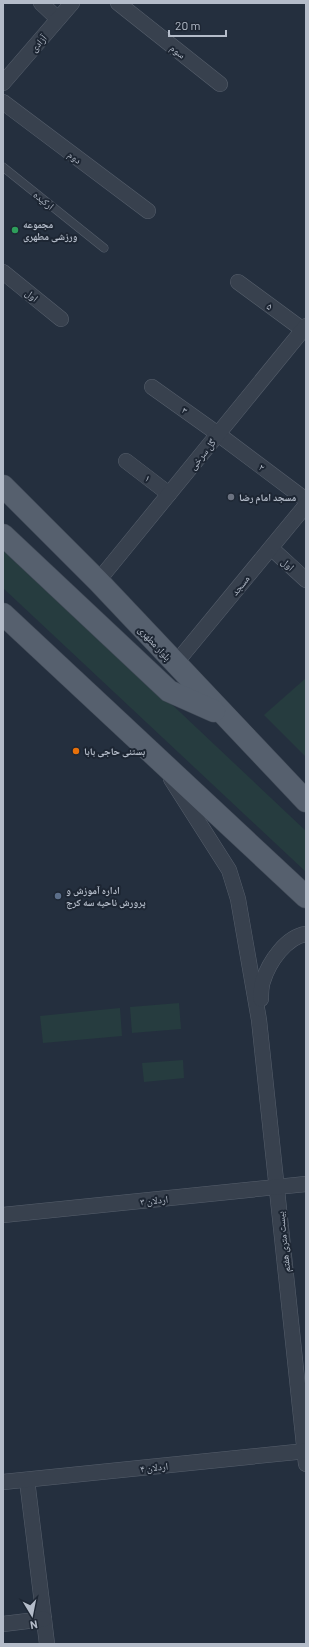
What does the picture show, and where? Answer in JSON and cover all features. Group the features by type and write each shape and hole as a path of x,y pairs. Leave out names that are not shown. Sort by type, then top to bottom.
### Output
{"main road":[{"name":"بلوار مطهری","path":"3,486 98,581 306,801"},
{"path":"3,535 169,691 224,715"},
{"path":"3,614 306,897"}],"street":[{"path":"41,3 58,19"},
{"name":"آزادی","path":"3,83 72,3"},
{"name":"سوم","path":"118,3 220,84"},
{"name":"دوم","path":"3,102 148,211"},
{"name":"اول","path":"3,272 61,319"},
{"name":"۵","path":"238,282 305,329"},
{"name":"گل سرخی","path":"98,581 305,329"},
{"name":"۳","path":"152,387 218,434"},
{"name":"۲","path":"218,434 306,500"},
{"name":"۱","path":"126,461 169,494"},
{"name":"مسجد","path":"175,664 306,505"},
{"name":"اول","path":"271,548 306,580"},
{"path":"158,759 229,870 238,899 259,1020"},
{"path":"259,1020 262,981 273,961 285,944 298,935 306,934"},
{"name":"بیست متری هفتم","path":"259,1020 277,1187 300,1352 306,1455"},
{"name":"اردلان ۳","path":"3,1215 306,1184"},
{"name":"اردلان ۴","path":"3,1482 306,1455"},
{"path":"27,1480 47,1644"},
{"path":"3,1624 44,1619"}],"lane":[{"name":"ارکیده","path":"3,167 104,248"}],"green space":[{"path":"3,545 306,831 306,872 3,588"},
{"path":"306,678 306,757 264,715"},
{"path":"179,1003 181,1029 132,1033 130,1007"},
{"path":"120,1008 122,1036 43,1043 40,1016"},
{"path":"183,1060 184,1078 144,1082 142,1063"}],"place":[{"name":"مجموعه ورزشی مطهری","path":"15,230"},
{"name":"مسجد امام رضا","path":"231,497"},
{"name":"بستنی حاجی بابا","path":"76,751"},
{"name":"اداره آموزش و پرورش ناحیه سه کرج","path":"58,896"}]}
